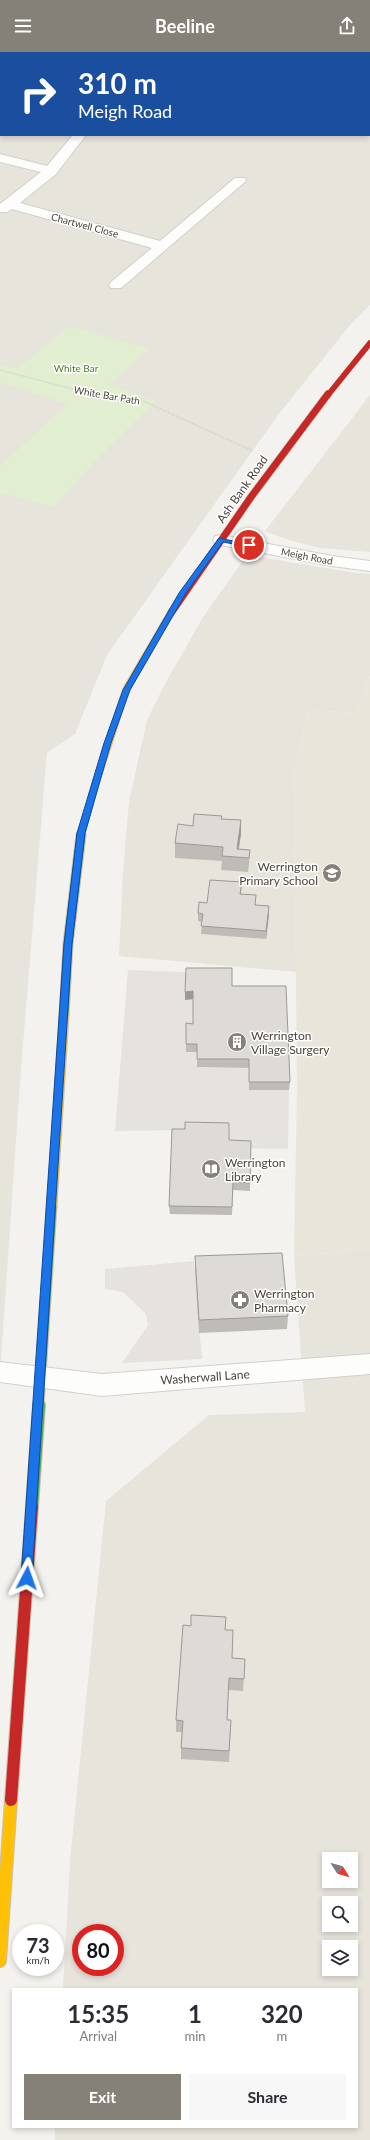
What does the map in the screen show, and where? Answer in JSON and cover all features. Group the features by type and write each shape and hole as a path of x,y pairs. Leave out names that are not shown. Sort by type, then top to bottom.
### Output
{"highway":[{"name":"Ash Bank Road","path":"0,1961 68,944 81,833 107,743 126,690 183,593 276,461 329,391 370,343"}],"street":[{"path":"5,207 35,186 51,171 79,136"},
{"path":"0,158 51,171"},
{"path":"116,285 240,181"},
{"name":"Chartwell Close","path":"5,207 161,246"},
{"name":"Meigh Road","path":"221,540 332,561 370,566"},
{"name":"Washerwall Lane","path":"0,1372 102,1385 370,1364"}],"path":[{"name":"White Bar Path","path":"0,370 84,392 141,400 276,461"}],"shaded area":[{"path":"0,136 370,136 370,305 350,325 278,415 107,655 75,734 47,753 20,1082 0,1375"},
{"path":"370,395 370,552 320,548 286,539 265,531"},
{"path":"247,555 370,574 370,676 357,713 308,710 294,774 296,972 119,956 123,871 129,802 147,720 166,682 203,617"},
{"name":"Werrington Primary School","path":"370,676 370,1250 294,1256 297,1091 294,774 308,710 357,713"},
{"path":"128,970 186,972 185,1000 193,999 197,1067 249,1068 249,1090 289,1090 288,1149 228,1148 185,1130 115,1131"},
{"path":"370,1250 370,2140 55,2140 55,2128 358,2128 358,1988 63,1988 70,1861 106,1501 209,1415 305,1412 294,1256"},
{"path":"194,1261 202,1359 122,1363 148,1325 146,1314 123,1292 105,1289 105,1269"}],"green space":[{"name":"White Bar","path":"69,326 149,349 109,384 156,401 96,460 53,507 0,493 0,466 67,404 0,382 0,365 18,368"}],"building":[{"path":"194,814 222,816 221,819 241,820 237,849 250,850 249,858 222,856 223,847 175,843 178,824 193,826"},
{"path":"210,880 242,882 240,894 256,895 255,905 269,906 266,931 201,926 203,914 198,913 199,902 207,903"},
{"name":"Werrington Village Surgery","path":"186,968 232,968 232,986 286,986 290,1082 249,1082 249,1059 197,1059 197,1044 186,1044 186,1023 193,1024 193,991 185,992"},
{"name":"Werrington Library","path":"185,1122 229,1123 229,1140 251,1141 250,1183 233,1182 232,1207 169,1206 172,1129 185,1129"},
{"name":"Werrington Pharmacy","path":"282,1253 288,1316 199,1320 195,1256"},
{"path":"191,1615 226,1617 225,1630 233,1630 232,1658 245,1659 244,1679 229,1678 227,1720 231,1720 229,1751 181,1748 183,1721 176,1720 183,1625 191,1626"}],"traffic: fast":[{"path":"64,1015 68,944 81,833 96,782"},
{"path":"32,1507 52,1206"}],"traffic: slow":[{"path":"96,782 126,690 171,613"},
{"path":"52,1206 64,1015"},
{"path":"0,1961 11,1800"}],"traffic: jam":[{"path":"171,613 183,593 228,529 297,434 370,343"},
{"path":"11,1800 32,1507"}],"place":[{"name":"Werrington Primary School","path":"332,873"},
{"name":"Werrington Village Surgery","path":"237,1042"},
{"name":"Werrington Library","path":"211,1169"},
{"name":"Werrington Pharmacy","path":"240,1300"}],"route":[{"path":"27,1578 68,944 81,833 107,743 126,690 183,593 221,540 249,545"}]}
